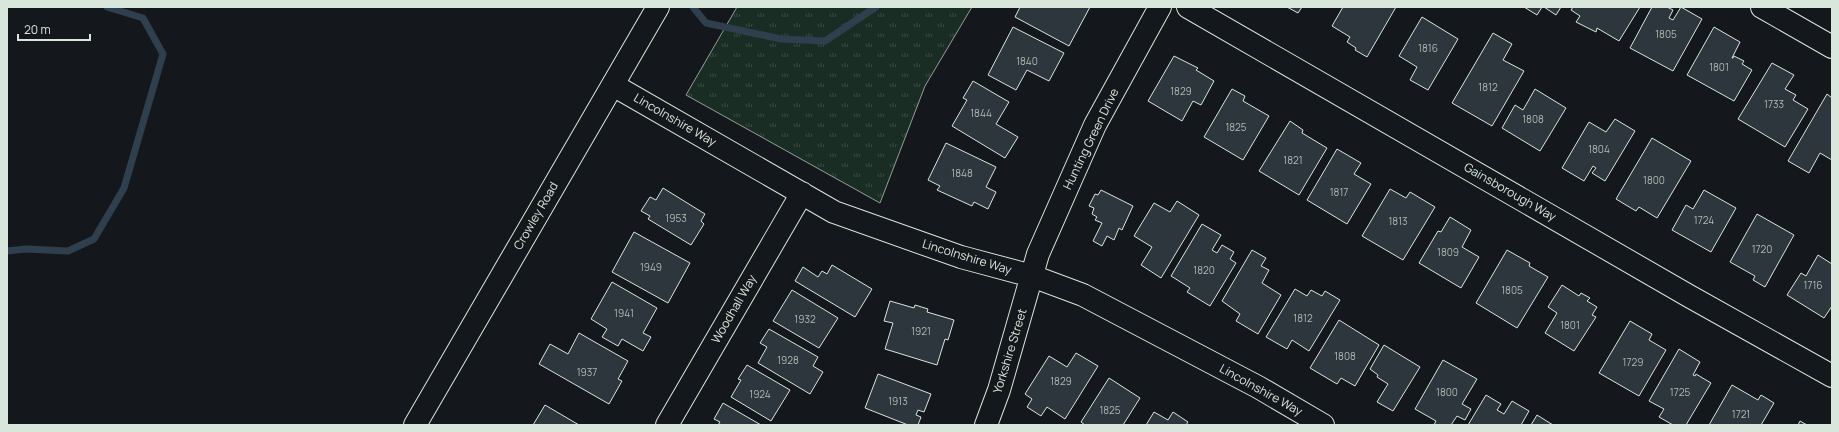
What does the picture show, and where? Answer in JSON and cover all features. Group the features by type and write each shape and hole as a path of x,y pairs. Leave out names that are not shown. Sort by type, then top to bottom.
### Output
{"street":[{"name":"Hunting Green Drive","path":"1032,276 1038,254 1095,125 1160,7"},
{"name":"Gainsborough Way","path":"1188,7 1689,296 1832,376"},
{"path":"1762,7 1832,46"},
{"name":"Crowley Road","path":"415,425 657,9"},
{"name":"Lincolnshire Way","path":"613,85 834,212 961,257 1032,276 1083,295 1258,387 1323,425"},
{"name":"Woodhall Way","path":"667,425 802,193"},
{"name":"Yorkshire Street","path":"986,425 999,390 1032,276"}],"green space":[{"path":"737,7 972,7 925,86 880,203 686,95"}],"building":[{"path":"1020,7 1090,7 1069,46 1015,17"},
{"path":"1287,7 1302,7 1298,13"},
{"path":"1343,7 1396,7 1367,57 1355,50 1356,48 1347,42 1350,37 1332,26"},
{"path":"1524,7 1542,7 1537,15"},
{"path":"1544,7 1561,7 1556,15"},
{"path":"1573,7 1640,7 1619,41 1597,28 1596,32 1576,22 1580,16 1571,10"},
{"path":"1652,7 1667,7 1673,10 1669,18 1673,20 1681,7 1702,19 1673,71 1630,48"},
{"path":"1422,17 1458,39 1428,90 1410,80 1417,67 1399,56"},
{"path":"1013,27 1064,53 1049,81 1027,70 1016,90 988,75"},
{"path":"1714,27 1740,42 1732,58 1734,56 1744,61 1742,64 1752,70 1734,101 1687,75"},
{"path":"1493,33 1512,44 1503,60 1524,71 1492,126 1452,103"},
{"path":"1174,56 1198,68 1196,70 1214,81 1201,105 1193,101 1182,121 1148,101"},
{"path":"1772,63 1794,75 1785,89 1796,95 1793,100 1808,109 1785,147 1738,119"},
{"path":"973,81 1009,102 996,124 1018,137 1005,158 952,126 967,100 963,98"},
{"path":"1232,89 1245,96 1243,101 1269,116 1243,160 1204,137"},
{"path":"1535,89 1566,108 1540,151 1502,128 1515,105 1523,110"},
{"path":"1827,94 1832,98 1832,160 1820,153 1809,173 1788,161"},
{"path":"1615,119 1635,131 1605,181 1592,173 1596,168 1593,166 1584,181 1562,168 1589,122 1606,132"},
{"path":"1290,121 1303,130 1302,133 1327,148 1299,195 1259,171"},
{"path":"1652,138 1691,161 1657,218 1639,207 1636,211 1616,199"},
{"path":"946,143 996,167 986,187 996,192 988,209 974,202 972,206 937,190 940,186 928,180"},
{"path":"1337,149 1361,163 1354,174 1371,184 1347,224 1307,200"},
{"path":"663,188 705,214 701,221 704,224 691,245 648,219 650,216 641,211 650,197 656,200"},
{"path":"1390,189 1406,198 1410,192 1435,207 1403,260 1362,236"},
{"path":"1101,190 1133,206 1122,230 1119,228 1114,240 1107,236 1102,246 1093,241 1102,223 1095,220 1097,217 1092,214 1094,208 1089,206 1095,194 1098,195"},
{"path":"1704,190 1736,208 1711,252 1672,230 1686,205 1693,209"},
{"path":"1177,201 1199,215 1161,278 1141,265 1152,247 1134,236 1154,203 1170,212"},
{"path":"1757,214 1794,235 1765,287 1753,280 1755,276 1730,262"},
{"path":"1450,217 1471,230 1462,247 1479,257 1461,288 1419,263 1438,231 1441,232"},
{"path":"1202,224 1221,235 1212,250 1217,253 1222,245 1234,252 1230,259 1236,263 1210,306 1187,292 1190,288 1171,276"},
{"path":"634,232 690,263 668,303 612,272"},
{"path":"1252,250 1266,258 1261,266 1269,270 1262,283 1281,295 1258,334 1236,321 1240,314 1222,301"},
{"path":"1507,250 1530,263 1529,266 1548,277 1517,328 1476,303"},
{"path":"1818,255 1832,264 1832,306 1824,318 1787,295 1801,273 1806,276"},
{"path":"832,265 872,289 855,317 795,281 803,267 818,277 822,271 827,274"},
{"path":"612,282 657,308 643,333 651,337 643,351 622,339 618,346 602,337 607,329 591,319"},
{"path":"1562,285 1579,296 1581,293 1590,298 1587,301 1597,307 1592,315 1596,317 1574,351 1545,333 1557,313 1548,307"},
{"path":"1295,289 1307,296 1311,290 1322,296 1325,291 1340,300 1309,351 1292,340 1287,349 1266,337"},
{"path":"792,290 838,318 819,348 773,321"},
{"path":"890,301 914,308 915,305 928,309 927,312 954,320 948,340 945,339 937,365 885,349 893,323 884,321"},
{"path":"1339,320 1379,345 1355,386 1341,378 1337,384 1310,368"},
{"path":"1630,321 1652,334 1649,340 1666,350 1639,396 1599,373"},
{"path":"769,329 818,357 813,366 823,372 810,394 758,363 767,347 760,343"},
{"path":"579,333 628,361 618,379 622,381 609,404 539,364 550,344 568,354"},
{"path":"1384,345 1420,367 1393,411 1377,402 1388,384 1377,377 1378,375 1370,369"},
{"path":"1679,349 1700,362 1693,375 1695,376 1696,374 1711,383 1686,425 1673,425 1659,417 1664,409 1649,401"},
{"path":"1076,353 1098,366 1065,419 1047,407 1041,416 1027,407 1032,399 1025,394 1049,356 1067,367"},
{"path":"1443,360 1477,379 1462,404 1471,409 1465,420 1457,416 1451,425 1434,425 1436,421 1415,409"},
{"path":"747,365 790,390 771,421 731,397 741,380 738,379"},
{"path":"878,374 931,394 924,412 918,410 916,415 921,417 918,425 908,425 865,408"},
{"path":"1109,378 1140,398 1123,425 1085,425 1081,422"},
{"path":"1732,385 1758,400 1761,395 1774,403 1761,425 1709,425"},
{"path":"1486,395 1501,404 1497,410 1504,414 1512,401 1529,411 1521,425 1468,425"},
{"path":"723,403 761,425 718,425 720,422 714,419"},
{"path":"545,405 579,425 533,425"},
{"path":"1154,412 1168,420 1173,412 1188,422 1186,425 1146,425"},
{"path":"1537,415 1553,425 1531,425"},
{"path":"1800,421 1807,425 1798,425"}],"waterway":[{"path":"7,251 26,249 68,251 94,239 124,188 163,54 143,18 107,7"},
{"path":"693,7 706,23 781,39 825,41 876,7"}]}
